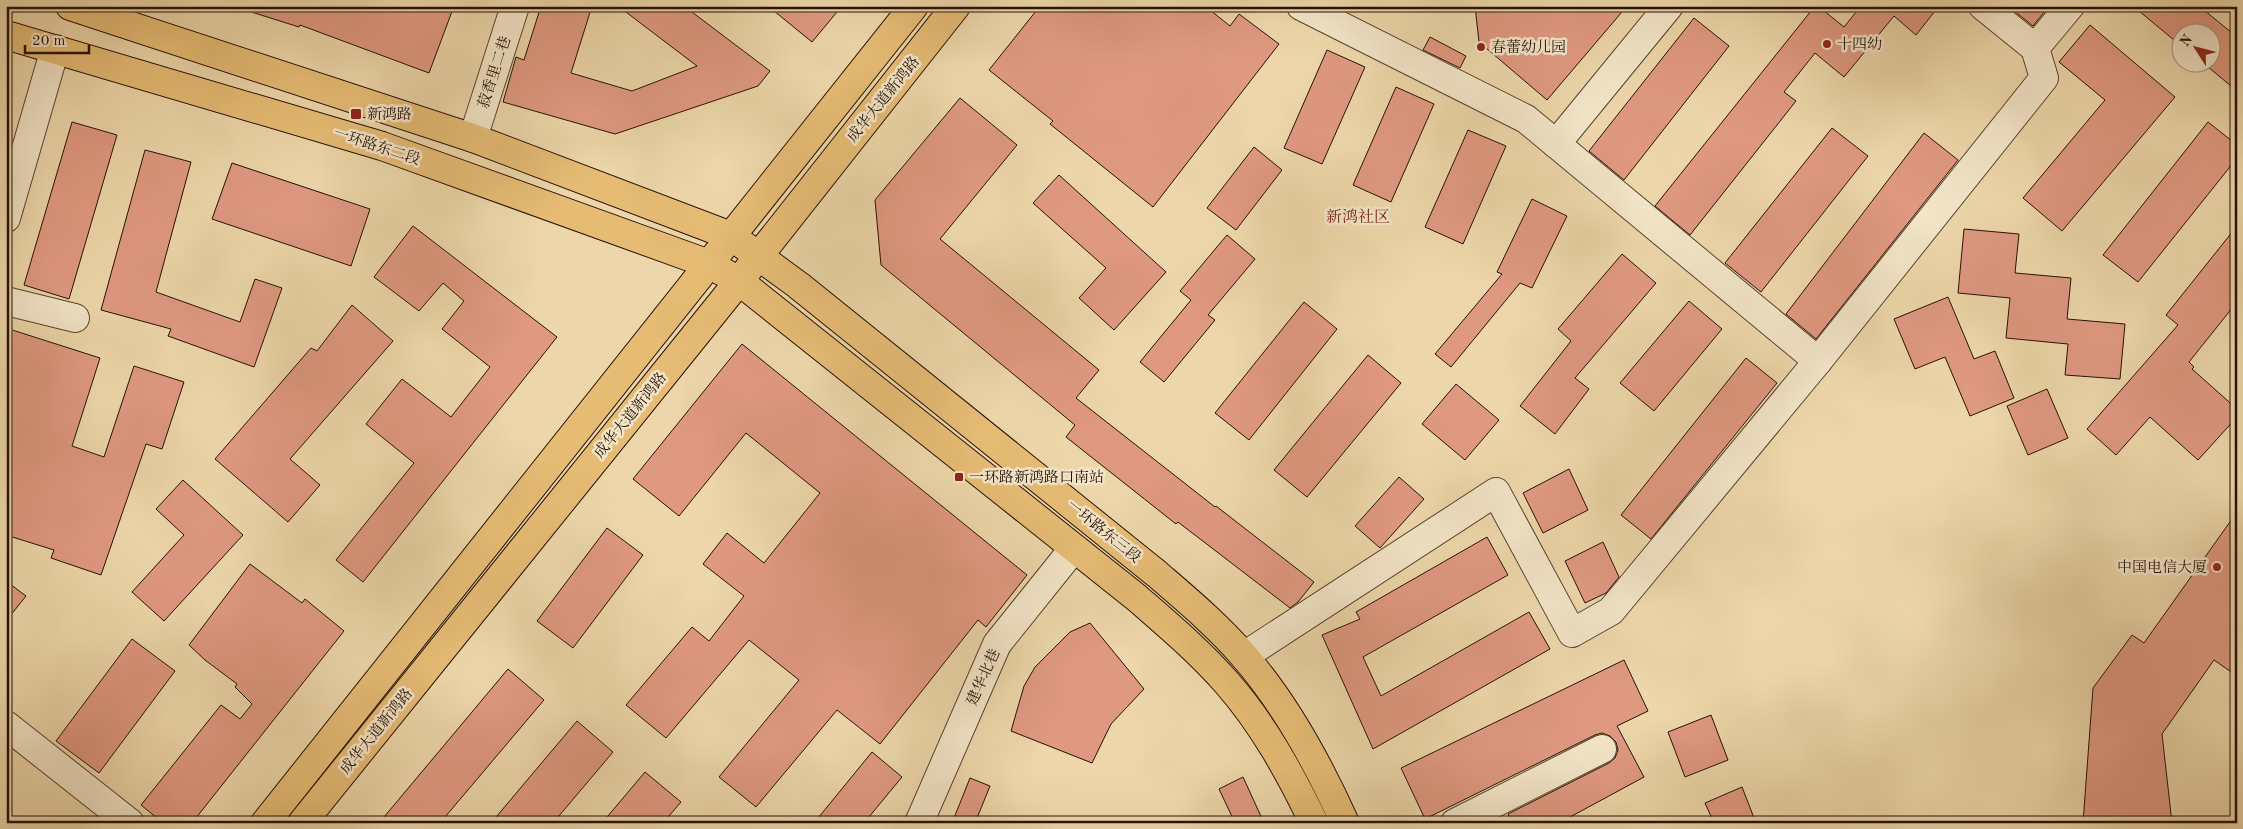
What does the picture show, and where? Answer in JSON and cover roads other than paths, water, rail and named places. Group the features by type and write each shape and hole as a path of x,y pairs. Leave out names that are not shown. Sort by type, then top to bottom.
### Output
{"main road":[{"path":"70,6 473,138 731,236 758,254"},
{"name":"成华大道新鸿路","path":"265,823 914,6"},
{"name":"成华大道新鸿路","path":"302,823 739,281 758,254 956,6"},
{"name":"一环路东二段","path":"6,35 382,146 709,264 739,281"},
{"name":"一环路东三段","path":"758,254 1157,574 1214,624 1244,656 1286,713 1307,747 1344,823"},
{"path":"739,281 1137,598 1191,646 1227,683 1262,729 1277,753 1314,823"}],"street":[{"name":"菽香里二巷","path":"473,138 515,6"},
{"path":"1300,6 1526,119 1818,361"},
{"path":"1556,144 1669,6"},
{"path":"1244,656 1496,492 1572,633 1611,612 1818,361 2044,78 2035,48 1983,6"},
{"path":"2035,48 2070,6"},
{"path":"6,218 55,50"},
{"path":"6,301 75,318"},
{"name":"建华北巷","path":"919,823 997,644 1074,548"},
{"path":"6,725 130,823"},
{"path":"1455,823 1602,749"}],"place":[{"name":"十四幼","path":"1827,44"},
{"name":"春蕾幼儿园","path":"1481,47"},
{"name":"新鸿路","path":"356,114"},
{"name":"一环路新鸿路口南站","path":"959,477"},
{"name":"中国电信大厦","path":"2217,567"}],"district":[{"name":"新鸿社区","path":"1358,216"}]}
